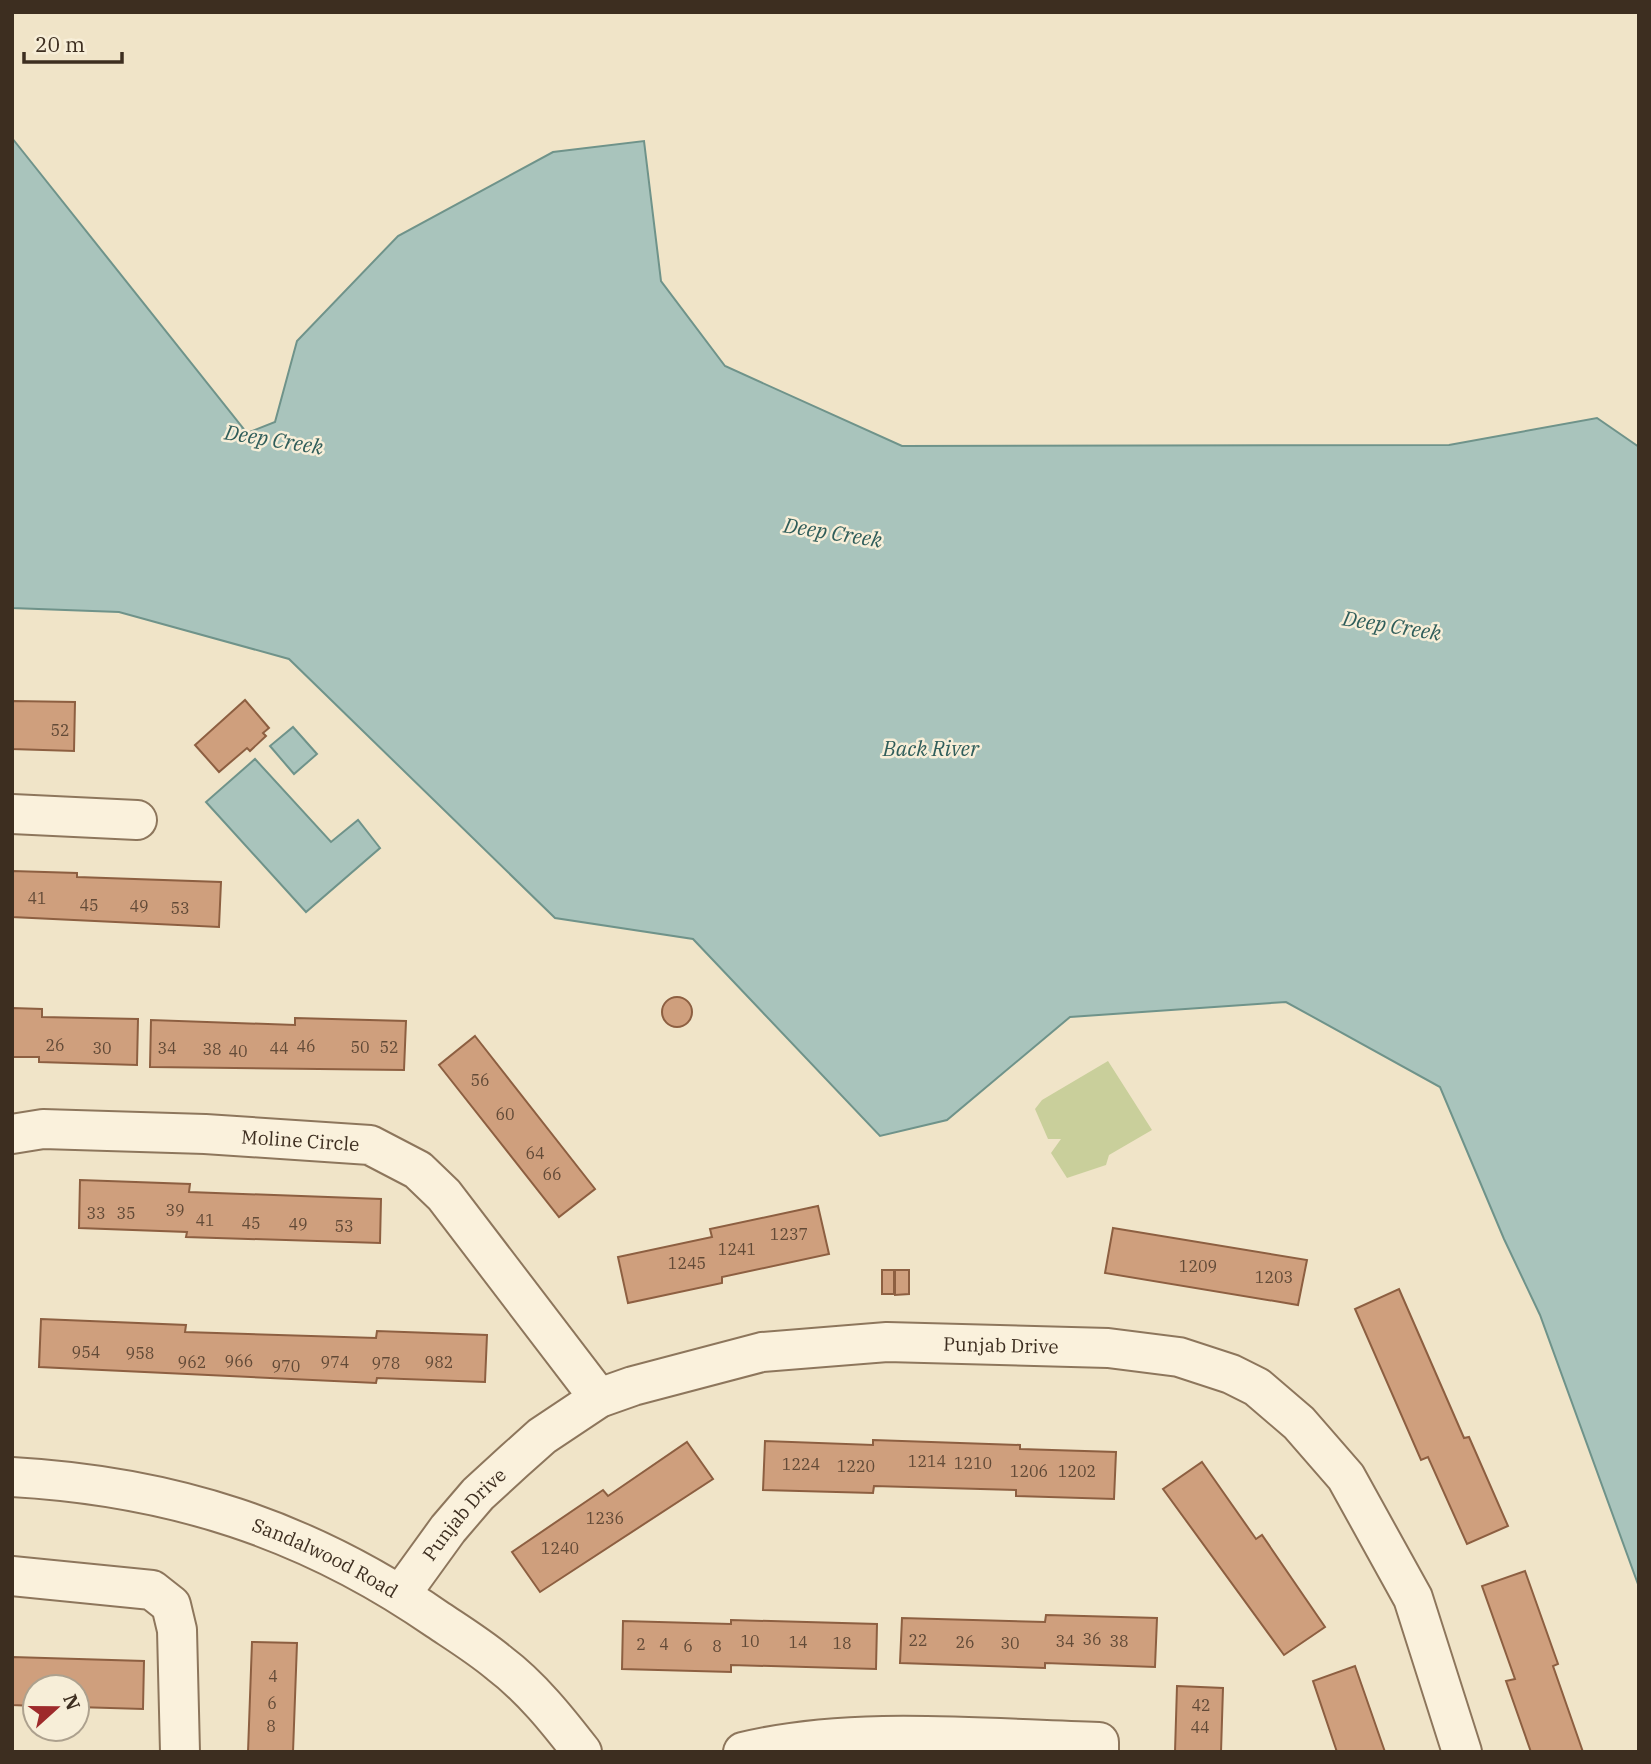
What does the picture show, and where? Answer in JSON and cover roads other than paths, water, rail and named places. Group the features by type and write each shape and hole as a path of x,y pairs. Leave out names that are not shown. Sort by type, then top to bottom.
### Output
{"street":[{"path":"12,814 137,820"},
{"name":"Moline Circle","path":"12,1134 57,1129 205,1134 370,1145 418,1170 444,1195 599,1398"},
{"name":"Punjab Drive","path":"401,1594 448,1529 478,1494 541,1436 599,1398 672,1375 762,1353 887,1342 1108,1348 1180,1357 1231,1374 1257,1387 1299,1423 1346,1477 1413,1598 1462,1752"},
{"name":"Sandalwood Road","path":"12,1477 66,1480 152,1494 228,1513 304,1542 401,1594 501,1664 558,1721 582,1752"},
{"path":"12,1576 152,1590 171,1605 177,1630 180,1752"},
{"path":"758,1750 802,1740 875,1737 1099,1742 1099,1752"}],"water":[{"name":"Back River","path":"12,138 247,433 275,422 297,341 398,236 553,152 644,141 661,281 725,366 902,446 1449,445 1597,418 1639,447 1639,1587 1540,1315 1504,1239 1440,1087 1286,1002 1070,1017 947,1120 880,1136 693,939 555,918 289,659 119,612 12,608"},
{"path":"293,727 317,754 294,774 270,746"},
{"path":"255,759 331,842 358,820 380,848 306,912 206,802"}],"water label":[{"name":"Deep Creek","path":"274,440"},
{"name":"Deep Creek","path":"833,533"},
{"name":"Deep Creek","path":"1392,626"}]}
